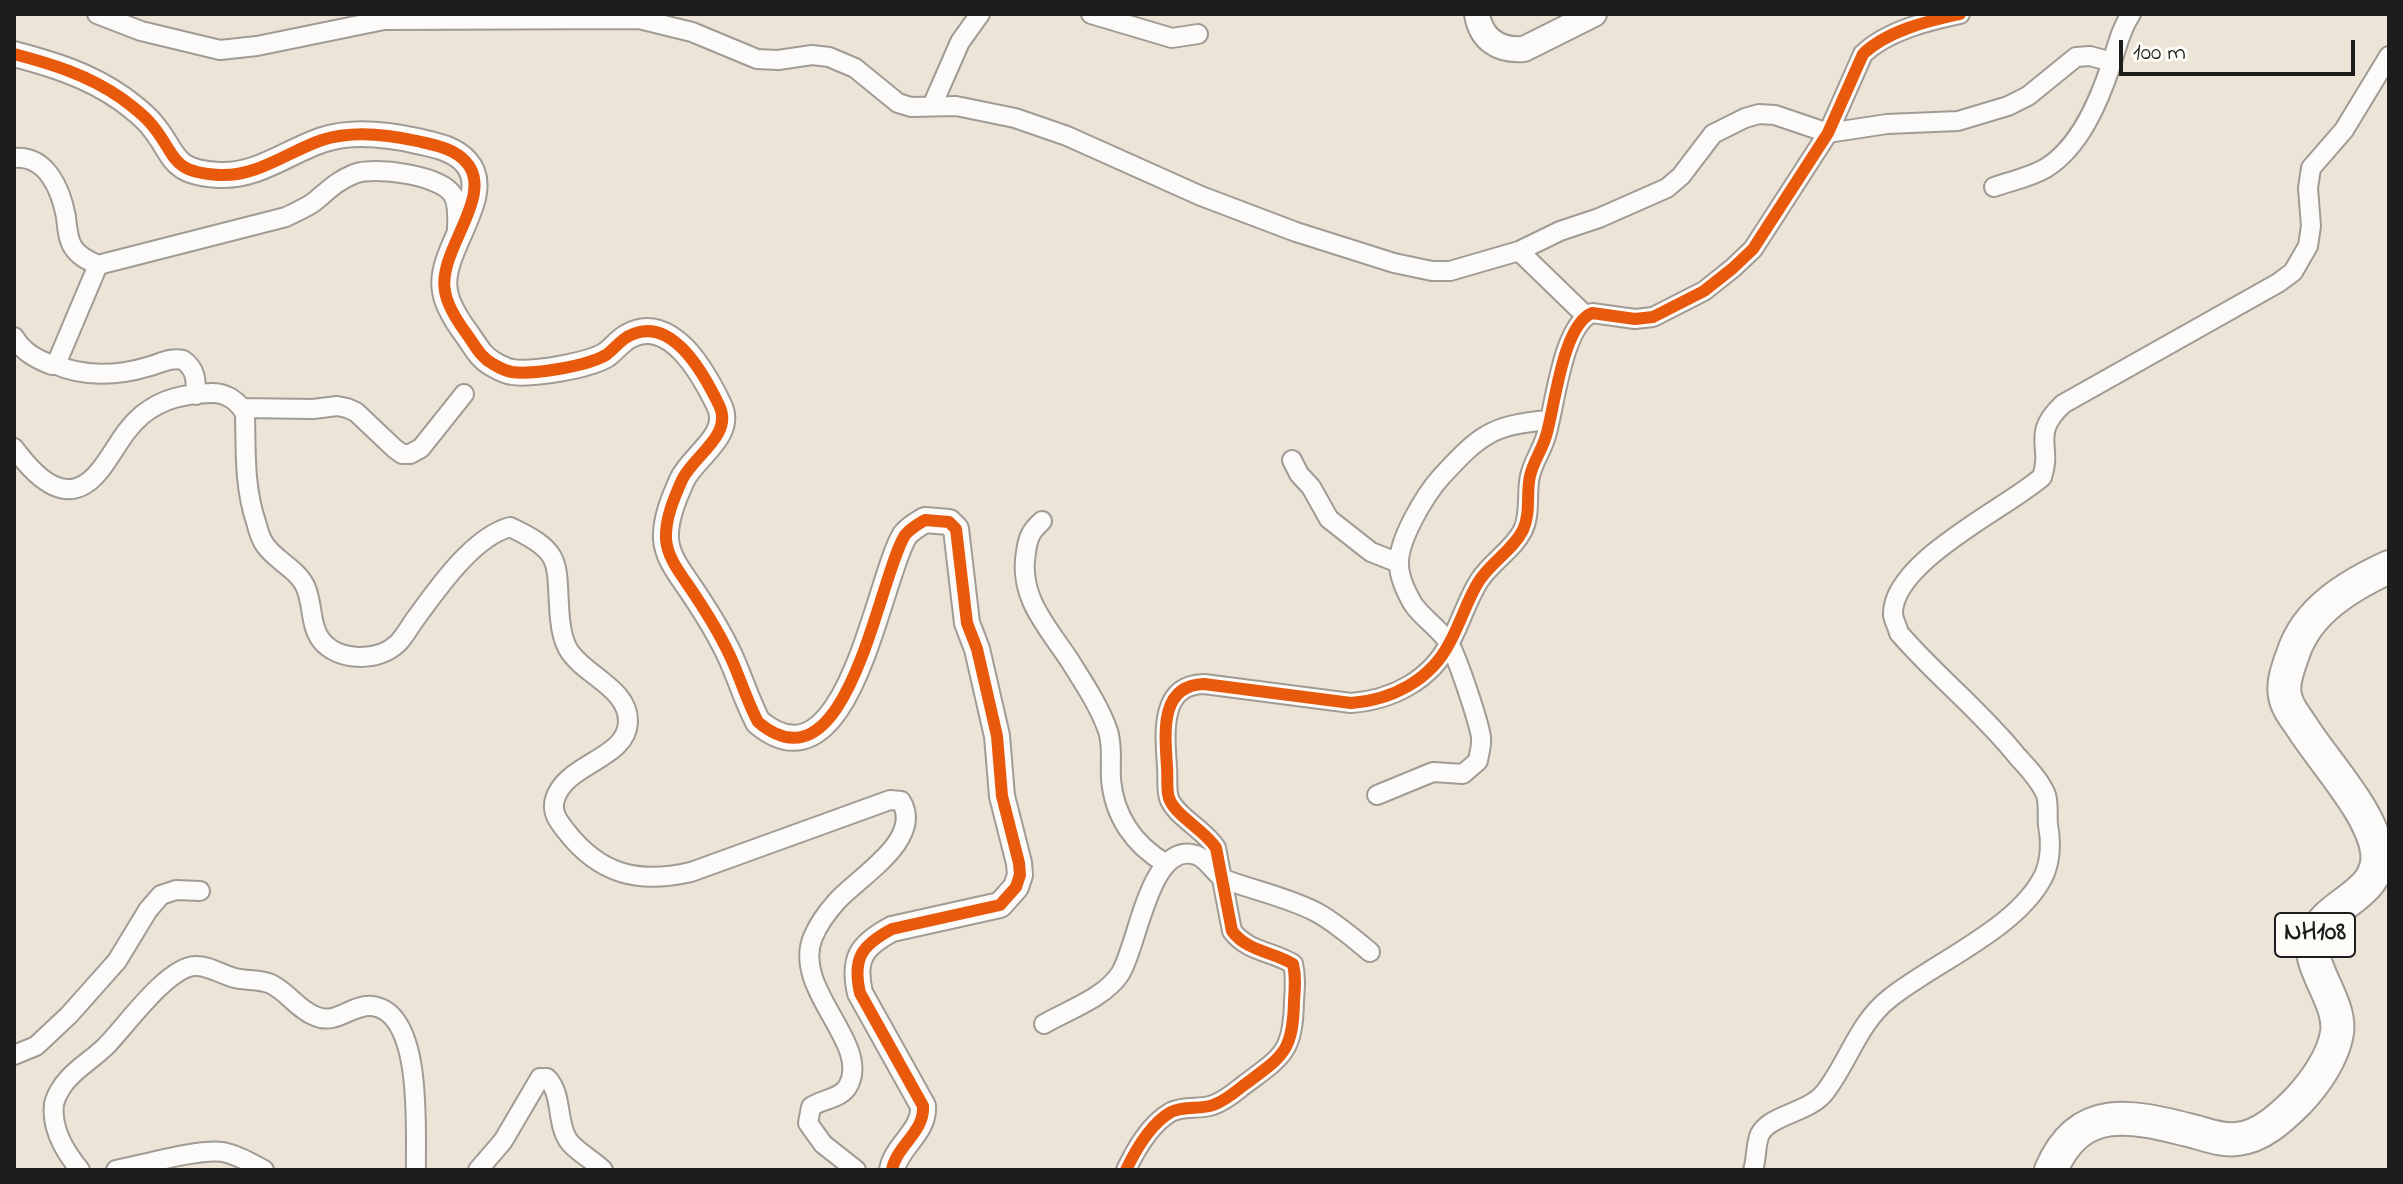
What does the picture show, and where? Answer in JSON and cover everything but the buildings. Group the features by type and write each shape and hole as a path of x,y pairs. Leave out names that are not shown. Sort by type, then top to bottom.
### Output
{"highway":[{"name":"NH108","path":"2051,1170 2070,1139 2086,1126 2105,1119 2144,1119 2224,1140 2241,1139 2275,1122 2317,1078 2337,1035 2337,1012 2317,966 2313,937 2321,925 2363,890 2374,874 2377,855 2373,835 2351,797 2294,714 2285,695 2288,669 2296,644 2328,603 2355,583 2389,567"}],"street":[{"path":"97,14 141,31 220,50 257,46 384,20 556,16 639,19 692,32 757,59 778,60 812,55 829,57 855,68 898,103 911,107 956,106 1015,118 1067,136 1187,190 1282,227 1394,263 1432,271 1450,271 1519,251 1667,188 1681,176 1713,134 1745,118 1759,114 1775,115 1828,133 1887,124 1958,121 2008,106 2028,96 2076,57 2090,56 2112,62"},
{"path":"932,106 960,42 980,14"},
{"path":"1091,14 1172,38 1198,34"},
{"path":"1477,14 1480,29 1487,38 1498,46 1512,50 1524,49 1594,14"},
{"path":"1126,1170 1158,1122 1179,1109 1210,1107 1222,1102 1277,1061 1286,1050 1294,1025 1296,974 1293,964 1240,941 1232,931 1216,848 1211,839 1169,798 1166,725 1173,698 1193,684 1204,684 1351,703 1367,702 1401,691 1430,670 1449,644 1480,579 1523,530 1529,480 1546,437 1563,363 1580,322 1592,313 1635,319 1653,317 1704,291 1733,268 1753,249 1828,133 1863,54 1872,45 1936,19 1960,14"},
{"path":"1994,187 2047,167 2069,147 2086,122 2131,14"},
{"path":"14,54 73,71 119,97 151,124 168,153 179,164 206,173 235,174 257,169 323,140 359,134 392,135 454,152 471,168 476,191 445,276 445,291 459,324 476,350 492,364 511,372 582,363 605,355 626,337 653,330 676,341 722,409 718,434 682,479 669,512 666,541 670,557 720,635 758,722 767,730 781,736 809,734 834,714 867,643 906,533 925,520 949,522 956,529 967,623 977,649 997,736 1002,796 1020,875 1016,887 1000,905 892,929 877,937 861,953 857,977 860,993 923,1106 920,1124 896,1156 892,1170"},
{"path":"1753,1170 1761,1133 1771,1122 1806,1108 1822,1096 1845,1063 1860,1030 1874,1013 1890,998 1993,929 2033,891 2049,859 2051,841 2047,796 1991,724 1899,633 1893,616 1896,601 1906,583 1925,560 2042,477 2046,465 2043,436 2054,413 2063,404 2293,272 2308,246 2311,168 2344,130 2389,56"},
{"path":"14,158 38,162 48,171 65,213 72,247 98,265 286,217 312,203 330,185 359,172 413,176 446,186 455,197 457,206 457,239"},
{"path":"1519,251 1586,316"},
{"path":"54,364 66,345 98,265"},
{"path":"14,337 22,349 32,356 85,375 137,370 167,359 183,360 193,370 196,395"},
{"path":"14,448 30,470 59,489 72,490 84,485 100,470 116,444 142,415 162,402 180,395 214,392 229,397 245,414 246,486 262,542 278,560 297,574 306,587 315,628 321,640 339,653 358,657 379,655 398,644 441,584 469,554 500,530 510,527 534,538 550,551 555,563 565,645 574,658 619,696 627,710 628,725 623,740 561,786 554,806 556,818 571,838 589,857 609,869 646,878 691,872 890,800 901,801 907,811 907,827 898,841 836,902 814,934 809,948 810,965 821,999 843,1036 852,1062 852,1076 841,1094 811,1107 808,1123 823,1144 856,1170"},
{"path":"242,408 347,408 356,412 402,454 410,454 421,448 464,394"},
{"path":"1377,795 1433,772 1463,774 1478,761 1481,740 1449,644 1414,604 1404,586 1399,563 1401,548 1417,513 1435,484 1492,430 1515,423 1549,420"},
{"path":"1292,460 1329,519 1371,552 1399,563"},
{"path":"1042,521 1029,533 1023,570 1031,602 1107,729 1111,744 1113,799 1126,826 1147,852 1165,863"},
{"path":"1044,1024 1104,991 1119,976 1132,948 1145,904 1165,863 1179,855 1196,855 1222,879 1311,909 1370,952"},
{"path":"14,1055 36,1046 69,1015 117,961 148,910 161,895 176,890 200,891"},
{"path":"80,1170 60,1141 55,1122 54,1102 61,1088 107,1045 151,994 186,967 197,965 233,978 271,984 318,1018 330,1019 371,1005 385,1009 398,1020 407,1039 415,1098 416,1170"},
{"path":"478,1170 503,1141 540,1078 547,1078 552,1083 570,1143 603,1170"},
{"path":"116,1170 203,1151 220,1151 238,1156 264,1170"}],"cycle path":[{"path":"1126,1170 1144,1138 1163,1117 1176,1110 1222,1101 1277,1059 1288,1042 1293,1018 1293,964 1245,943 1232,931 1216,848 1177,811 1169,798 1166,726 1172,702 1189,686 1204,684 1351,703 1381,698 1421,677 1442,655 1479,581 1523,530 1531,471 1546,436 1567,350 1582,321 1592,313 1635,319 1653,317 1704,291 1733,268 1753,249 1828,133 1863,54 1896,33 1960,14"},
{"path":"14,54 69,71 108,90 145,118 182,166 203,173 233,175 246,172 322,140 345,135 393,136 456,153 466,162 473,175 474,190 449,259 445,275 446,296 456,319 478,350 488,361 502,369 533,372 586,363 606,355 627,337 643,331 657,332 683,349 704,377 722,416 717,436 687,471 673,501 666,531 667,545 676,567 724,643 758,722 789,738 815,731 837,708 855,673 905,535 925,520 949,522 956,529 967,623 977,649 997,736 1002,796 1020,875 1016,887 1000,905 892,929 873,941 862,954 857,970 860,993 923,1106 920,1124 892,1170"}]}
